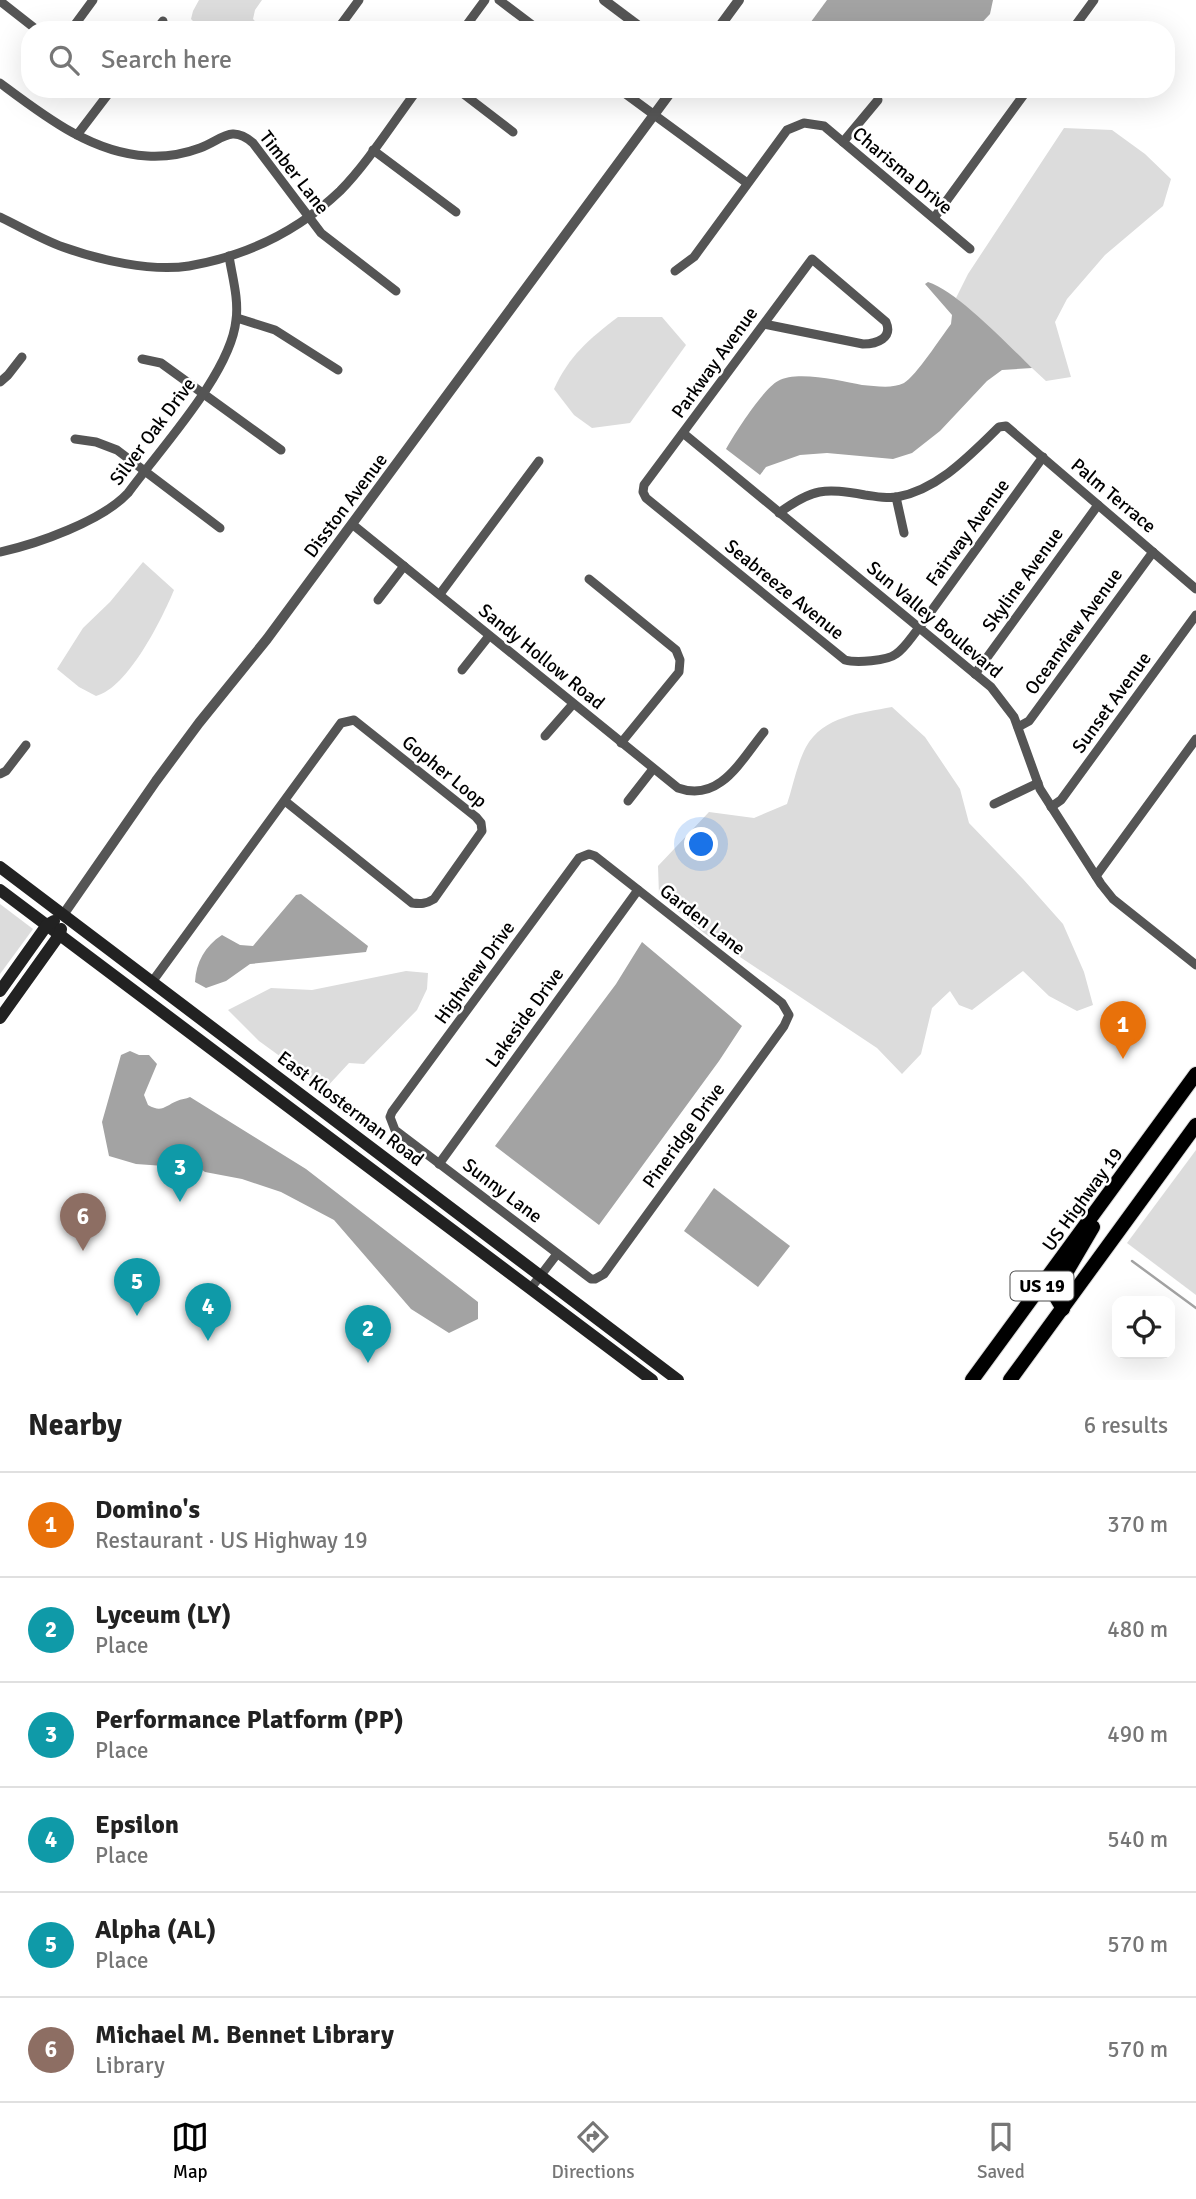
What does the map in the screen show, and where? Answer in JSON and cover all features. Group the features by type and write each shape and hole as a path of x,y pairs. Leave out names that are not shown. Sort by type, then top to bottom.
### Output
{"highway":[{"name":"US Highway 19","path":"972,1380 1196,1074"},
{"path":"1193,1129 1196,1119"},
{"name":"US 19","path":"1010,1380 1193,1129"},
{"path":"1063,1309 1057,1299 1056,1290 1082,1250 1112,1192"}],"main road":[{"name":"East Klosterman Road","path":"0,867 678,1380"},
{"name":"East Klosterman Road","path":"0,890 652,1380"},
{"path":"0,991 47,925 63,915"},
{"path":"0,1018 60,934 63,915"}],"street":[{"path":"78,21 93,0"},
{"path":"344,21 359,0"},
{"path":"470,21 485,0"},
{"path":"499,0 527,21"},
{"path":"604,0 632,21"},
{"path":"723,21 738,0"},
{"path":"1079,21 1094,0"},
{"path":"0,1 26,21"},
{"name":"Timber Lane","path":"0,83 49,120 112,149 150,156 190,151 226,135 238,134 253,143 307,218 328,240 396,291"},
{"path":"77,135 104,98"},
{"path":"0,217 62,247 144,266 187,267 229,256 269,242 307,218 338,193 411,98"},
{"path":"469,98 513,132"},
{"path":"631,98 747,183 694,257 675,271"},
{"name":"Disston Avenue","path":"63,915 163,771 267,639 666,98"},
{"path":"934,218 1021,98"},
{"path":"843,142 878,100"},
{"name":"Charisma Drive","path":"747,183 787,130 798,124 824,126 970,250"},
{"path":"373,150 456,212"},
{"name":"Silver Oak Drive","path":"0,552 94,518 122,500 145,471 203,394 233,337 237,318 229,256"},
{"name":"Parkway Avenue","path":"644,485 812,259 886,321 888,332 883,339 873,344 863,344 764,324"},
{"path":"237,318 275,330 338,370"},
{"path":"0,382 22,357"},
{"path":"142,359 161,363 281,450"},
{"name":"Palm Terrace","path":"896,497 933,484 971,454 999,427 1009,428 1196,589"},
{"name":"Sun Valley Boulevard","path":"683,433 975,674 1001,699 1018,727 1038,783 1096,876 1113,899 1196,965"},
{"path":"75,439 110,447 220,528"},
{"name":"Fairway Avenue","path":"919,628 1043,457"},
{"path":"440,594 539,461"},
{"name":"Seabreeze Avenue","path":"644,485 646,498 839,657 851,662 890,657 898,653 919,628"},
{"path":"779,513 807,495 830,489 896,497 904,533"},
{"name":"Skyline Avenue","path":"975,674 1098,505"},
{"name":"Sandy Hollow Road","path":"352,524 653,769 683,790 698,791 719,786 764,733"},
{"name":"Oceanview Avenue","path":"1018,727 1029,722 1153,552"},
{"path":"378,600 404,566"},
{"path":"589,579 676,650 680,660 679,672 621,743"},
{"name":"Sunset Avenue","path":"1051,807 1061,800 1196,615"},
{"path":"462,670 489,636"},
{"path":"545,736 573,704"},
{"name":"Gopher Loop","path":"152,982 341,723 354,720 476,817 481,823 482,831 434,899 428,903 412,903 285,801"},
{"path":"1096,876 1196,738"},
{"path":"3,773 26,745"},
{"path":"628,801 653,769"},
{"path":"994,804 1038,783"},
{"name":"Garden Lane","path":"592,855 782,1003 789,1015"},
{"name":"Highview Drive","path":"390,1117 579,859 592,855"},
{"name":"Lakeside Drive","path":"439,1164 638,890"},
{"name":"Pineridge Drive","path":"602,1276 785,1026 789,1015"},
{"name":"Sunny Lane","path":"390,1117 395,1130 557,1254 591,1279 602,1276"},
{"path":"531,1288 557,1254"}],"shaded area":[{"path":"199,0 262,0 255,10 255,21 193,21 193,11"},
{"path":"827,0 993,0 990,14 983,21 812,21"},
{"path":"1064,128 1112,130 1145,154 1171,179 1163,206 1105,255 1067,299 1055,322 1071,377 1046,381 956,298 968,274"},
{"path":"928,282 940,287 967,307 1032,368 1002,370 987,381 940,431 912,453 893,459 827,453 800,455 766,467 760,475 726,449 757,402 778,381 796,376 819,377 884,387 899,385 909,379 951,324 952,315 925,284"},
{"path":"618,317 662,317 686,345 630,423 592,428 574,415 554,389 566,367 581,349"},
{"path":"143,562 174,590 132,667 108,690 96,696 79,687 57,669 83,628 110,602"},
{"path":"892,707 925,737 960,789 969,823 1063,924 1084,972 1093,1005 1077,1011 1049,996 1023,971 972,1010 959,1005 950,991 932,1008 921,1054 902,1074 877,1048 704,933 659,895 658,866 709,812 754,818 787,804 803,754 813,737 833,722"},
{"path":"301,894 368,946 366,952 250,964 226,981 206,988 195,982 202,955 216,939 222,935 240,945 253,946 296,895"},
{"path":"0,904 33,929 0,974"},
{"path":"642,942 742,1026 599,1225 495,1146 616,984"},
{"path":"406,971 428,973 427,989 417,1010 364,1064 349,1063 325,1089 259,1041 228,1010 271,988 312,990"},
{"path":"130,1051 149,1055 157,1064 144,1095 148,1105 160,1109 190,1097 306,1169 478,1302 478,1319 449,1333 411,1309 334,1220 281,1192 201,1169 194,1171 136,1164 109,1156 102,1122 121,1055"},
{"path":"1196,1150 1196,1295 1127,1243"},
{"path":"714,1188 790,1246 758,1287 684,1231"}],"waterway":[{"path":"1132,1261 1196,1308"}],"place":[{"name":"Domino's","path":"1123,1059"},
{"name":"Performance Platform (PP)","path":"180,1202"},
{"name":"Michael M. Bennet Library","path":"83,1251"},
{"name":"Alpha (AL)","path":"137,1316"},
{"name":"Epsilon","path":"208,1341"},
{"name":"Lyceum (LY)","path":"368,1363"}]}
